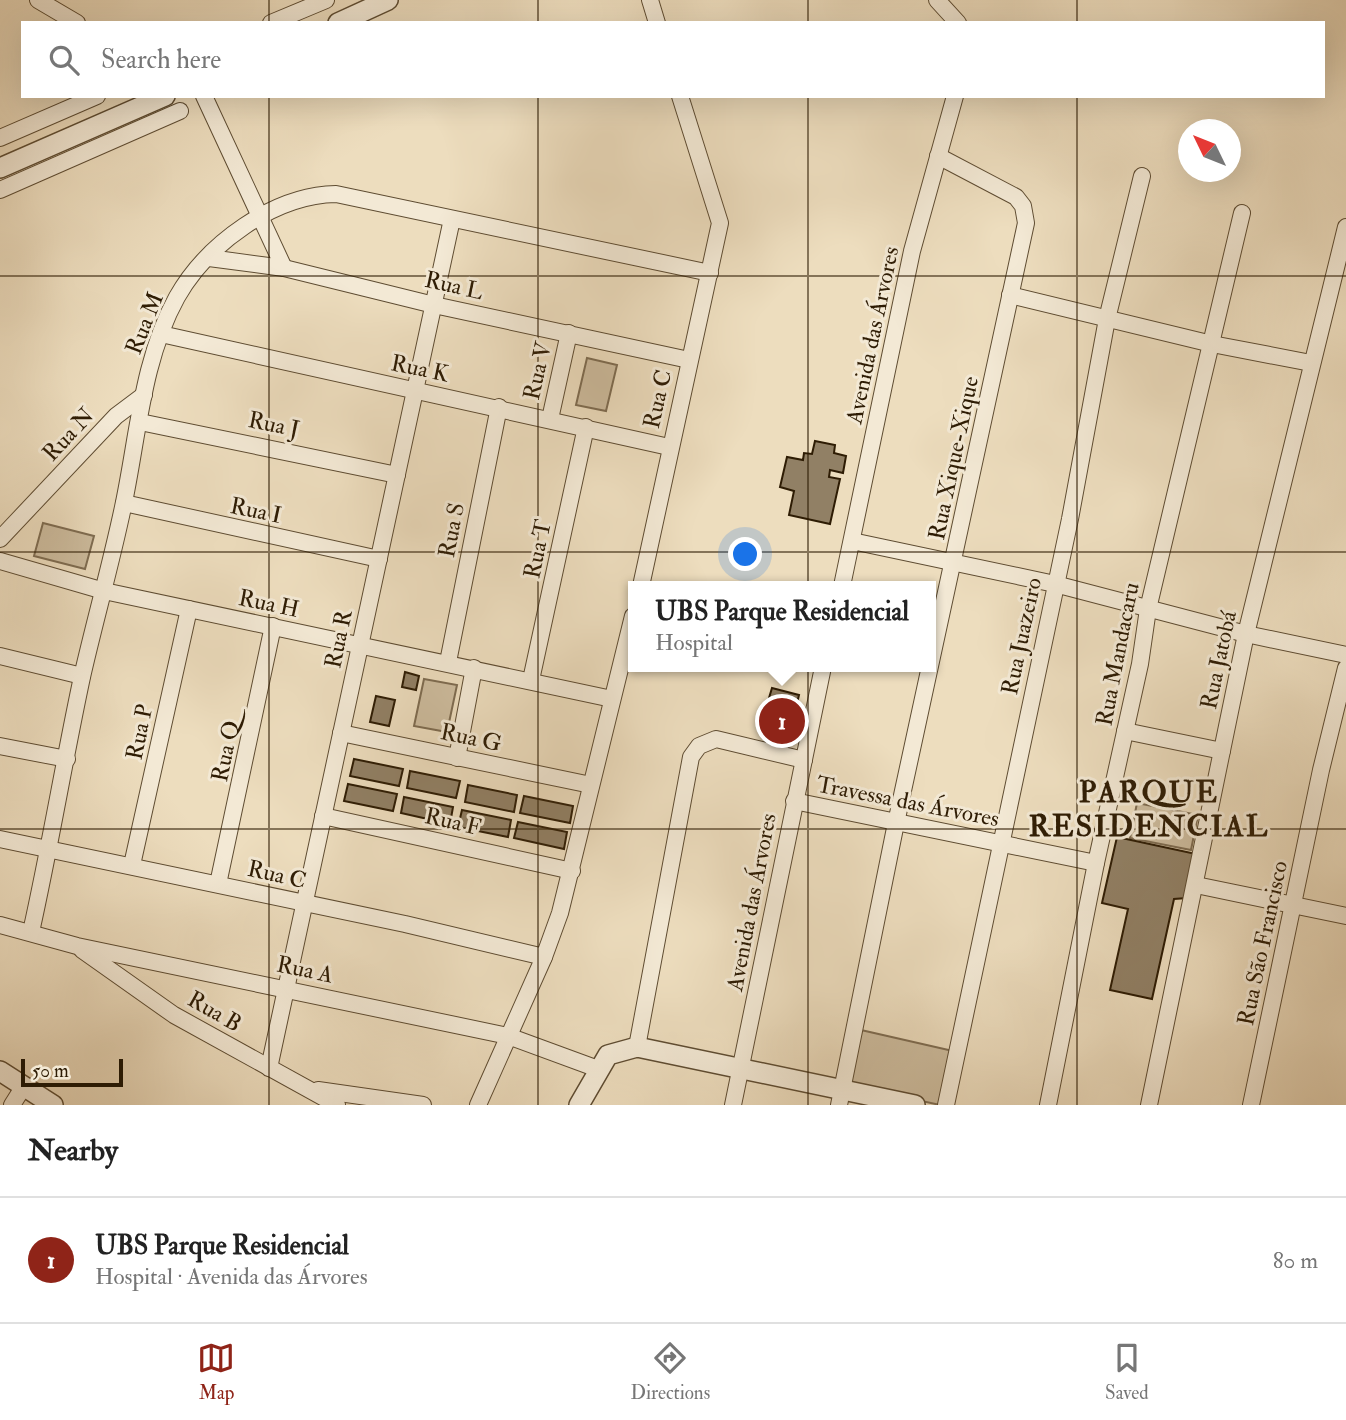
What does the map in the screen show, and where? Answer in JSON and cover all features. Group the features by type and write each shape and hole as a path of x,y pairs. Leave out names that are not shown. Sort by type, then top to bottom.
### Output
{"street":[{"path":"37,0 74,21"},
{"path":"276,21 326,0"},
{"path":"342,21 388,0"},
{"path":"650,0 656,21"},
{"path":"937,0 956,21"},
{"path":"0,138 92,98"},
{"path":"0,168 160,98"},
{"path":"205,98 284,268"},
{"name":"Rua C","path":"642,581 669,447 720,223 681,98"},
{"name":"Avenida das Árvores","path":"843,581 912,251 955,98"},
{"path":"0,190 180,111"},
{"name":"Rua Xique-Xique","path":"936,646 1026,223 1023,206 1009,192 938,156"},
{"name":"Rua Juazeiro","path":"946,1105 1055,583 1107,318 1142,177"},
{"name":"Rua M","path":"31,932 82,676 124,503 144,395 161,334 178,296 209,258 249,222 260,216 318,194 336,194 710,273"},
{"name":"Rua Mandacaru","path":"1048,1105 1148,609 1242,214"},
{"name":"Rua R","path":"269,1068 452,219"},
{"name":"Rua Jatobá","path":"1149,1105 1246,634 1346,227"},
{"name":"Rua L","path":"209,258 284,268 434,305 689,360"},
{"path":"1010,295 1212,344 1311,363"},
{"name":"Rua V","path":"550,419 569,333"},
{"name":"Rua K","path":"161,334 669,447"},
{"name":"Rua N","path":"0,539 116,416 144,395"},
{"name":"Rua S","path":"448,663 499,408"},
{"name":"Rua J","path":"140,422 397,475"},
{"name":"Rua T","path":"531,680 586,427"},
{"name":"Rua I","path":"124,503 379,559"},
{"path":"852,541 1055,583 1246,634 1346,655"},
{"name":"Rua H","path":"0,561 104,591 612,699"},
{"name":"Rua P","path":"132,865 189,609"},
{"name":"Rua Q","path":"218,884 273,626"},
{"path":"478,1105 544,957 572,871 628,636"},
{"path":"0,656 82,676"},
{"path":"457,758 474,668"},
{"name":"Rua São Francisco","path":"1251,1105 1346,668"},
{"name":"Avenida das Árvores","path":"733,1105 822,672"},
{"name":"Rua Xique-Xique","path":"841,1097 896,823 930,672"},
{"path":"1125,731 1222,751"},
{"name":"Rua G","path":"341,733 591,785"},
{"path":"638,1047 691,757 699,746 716,739 804,760"},
{"path":"0,746 66,759"},
{"name":"Travessa das Árvores","path":"794,802 1096,863"},
{"name":"Rua F","path":"323,816 572,871"},
{"name":"Rua C","path":"0,839 132,865 544,957"},
{"path":"1196,885 1292,907 1346,916"},
{"name":"Rua A","path":"0,925 77,946 508,1036 598,1069"},
{"name":"Rua B","path":"77,946 174,1015 337,1105"},
{"path":"579,1105 608,1055 625,1048 638,1047 740,1068 841,1097 915,1105"},
{"path":"0,1071 53,1105"},
{"path":"12,1105 24,1086"},
{"path":"307,1089 423,1105"}],"shaded area":[{"path":"587,358 617,365 606,411 576,405"},
{"path":"43,523 94,536 85,569 34,556"},
{"path":"424,679 457,685 447,732 414,726"},
{"path":"1137,803 1198,815 1191,850 1130,838"},
{"path":"861,1030 953,1051 940,1105 848,1085"}],"building":[{"path":"815,441 835,445 834,453 846,456 843,473 830,470 829,477 840,479 830,524 789,515 794,491 780,487 787,457 803,460 804,453 812,454"},
{"path":"405,672 419,676 416,690 402,687"},
{"path":"772,688 799,695 789,736 769,731 775,710 766,708"},
{"path":"376,696 395,700 389,726 370,722"},
{"path":"354,759 403,769 399,786 350,776"},
{"path":"410,771 460,781 456,798 407,788"},
{"path":"348,784 397,794 393,811 344,801"},
{"path":"468,785 517,795 514,812 465,802"},
{"path":"524,796 573,806 570,823 520,813"},
{"path":"404,797 453,807 450,824 401,813"},
{"path":"462,810 511,820 508,837 458,827"},
{"path":"518,822 567,832 564,849 514,838"},
{"path":"1117,837 1196,854 1187,898 1174,899 1152,999 1110,990 1128,909 1102,903"}],"place":[{"name":"UBS Parque Residencial","path":"782,721"}],"district":[{"name":"PARQUE RESIDENCIAL","path":"1149,809"}]}
